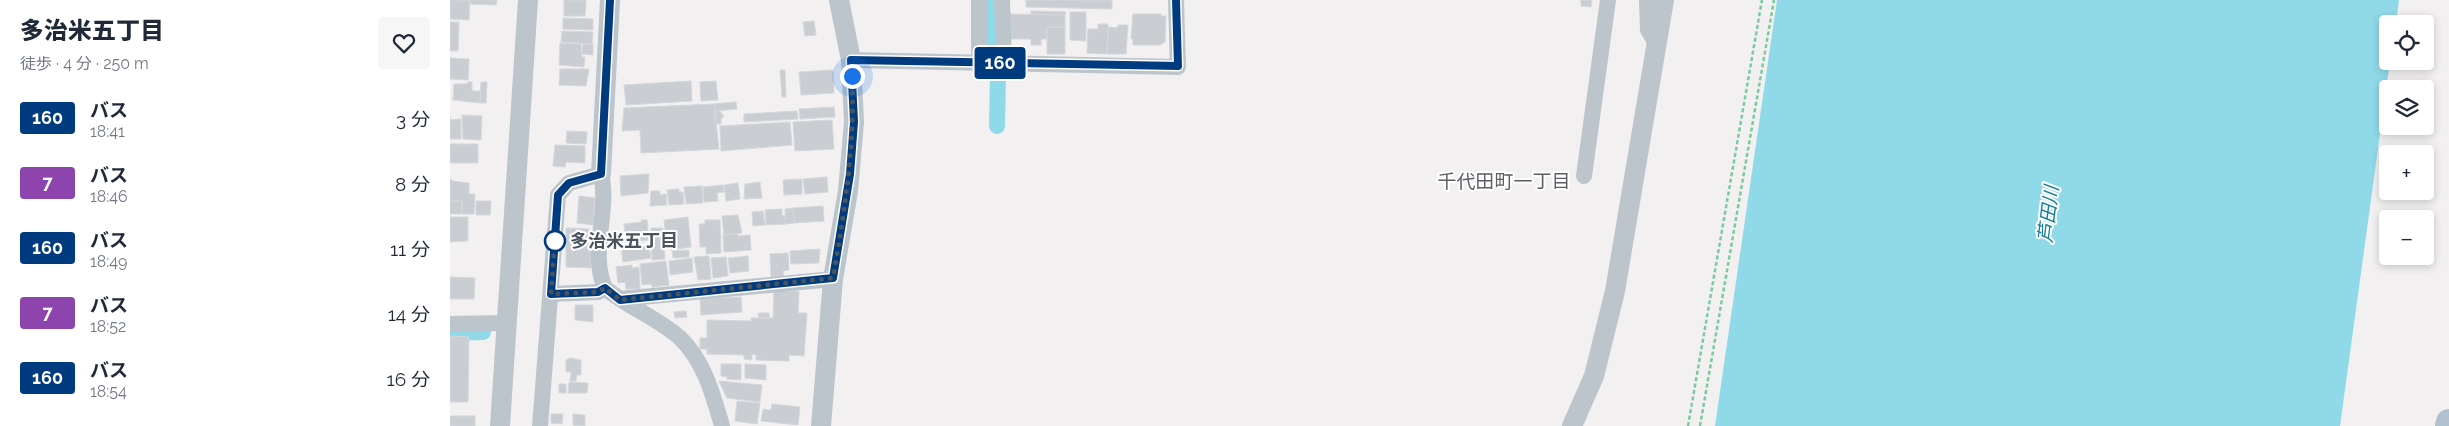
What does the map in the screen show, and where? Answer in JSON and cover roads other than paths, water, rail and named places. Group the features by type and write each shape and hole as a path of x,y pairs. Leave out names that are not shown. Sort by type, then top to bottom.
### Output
{"street":[{"path":"500,426 528,0"},
{"path":"610,0 601,174 604,186 599,249 601,278 605,288 620,300 679,338 697,362 711,388 722,426"},
{"path":"820,426 833,278 849,181 854,122 851,60 839,0"},
{"path":"979,0 979,63"},
{"path":"1002,0 1004,63"},
{"path":"851,60 1178,66 1176,0"},
{"path":"1584,176 1608,0"},
{"path":"1647,0 1648,30 1658,46"},
{"path":"1572,426 1594,376 1615,292 1658,46 1664,0"},
{"path":"540,426 558,195 569,183 601,174"},
{"path":"620,300 833,278"},
{"path":"551,294 598,292 605,288"},
{"path":"450,324 508,323"}],"water":[{"name":"芦田川","path":"1777,0 2399,0 2397,15 2379,15 2379,70 2389,70 2387,80 2379,80 2380,135 2340,426 1715,426"}],"waterway":[{"path":"990,0 991,52"},
{"path":"997,126 998,74"},
{"path":"450,333 483,332"}],"place":[{"name":"多治米五丁目","path":"555,241"}],"district":[{"name":"千代田町一丁目","path":"1504,181"}]}
